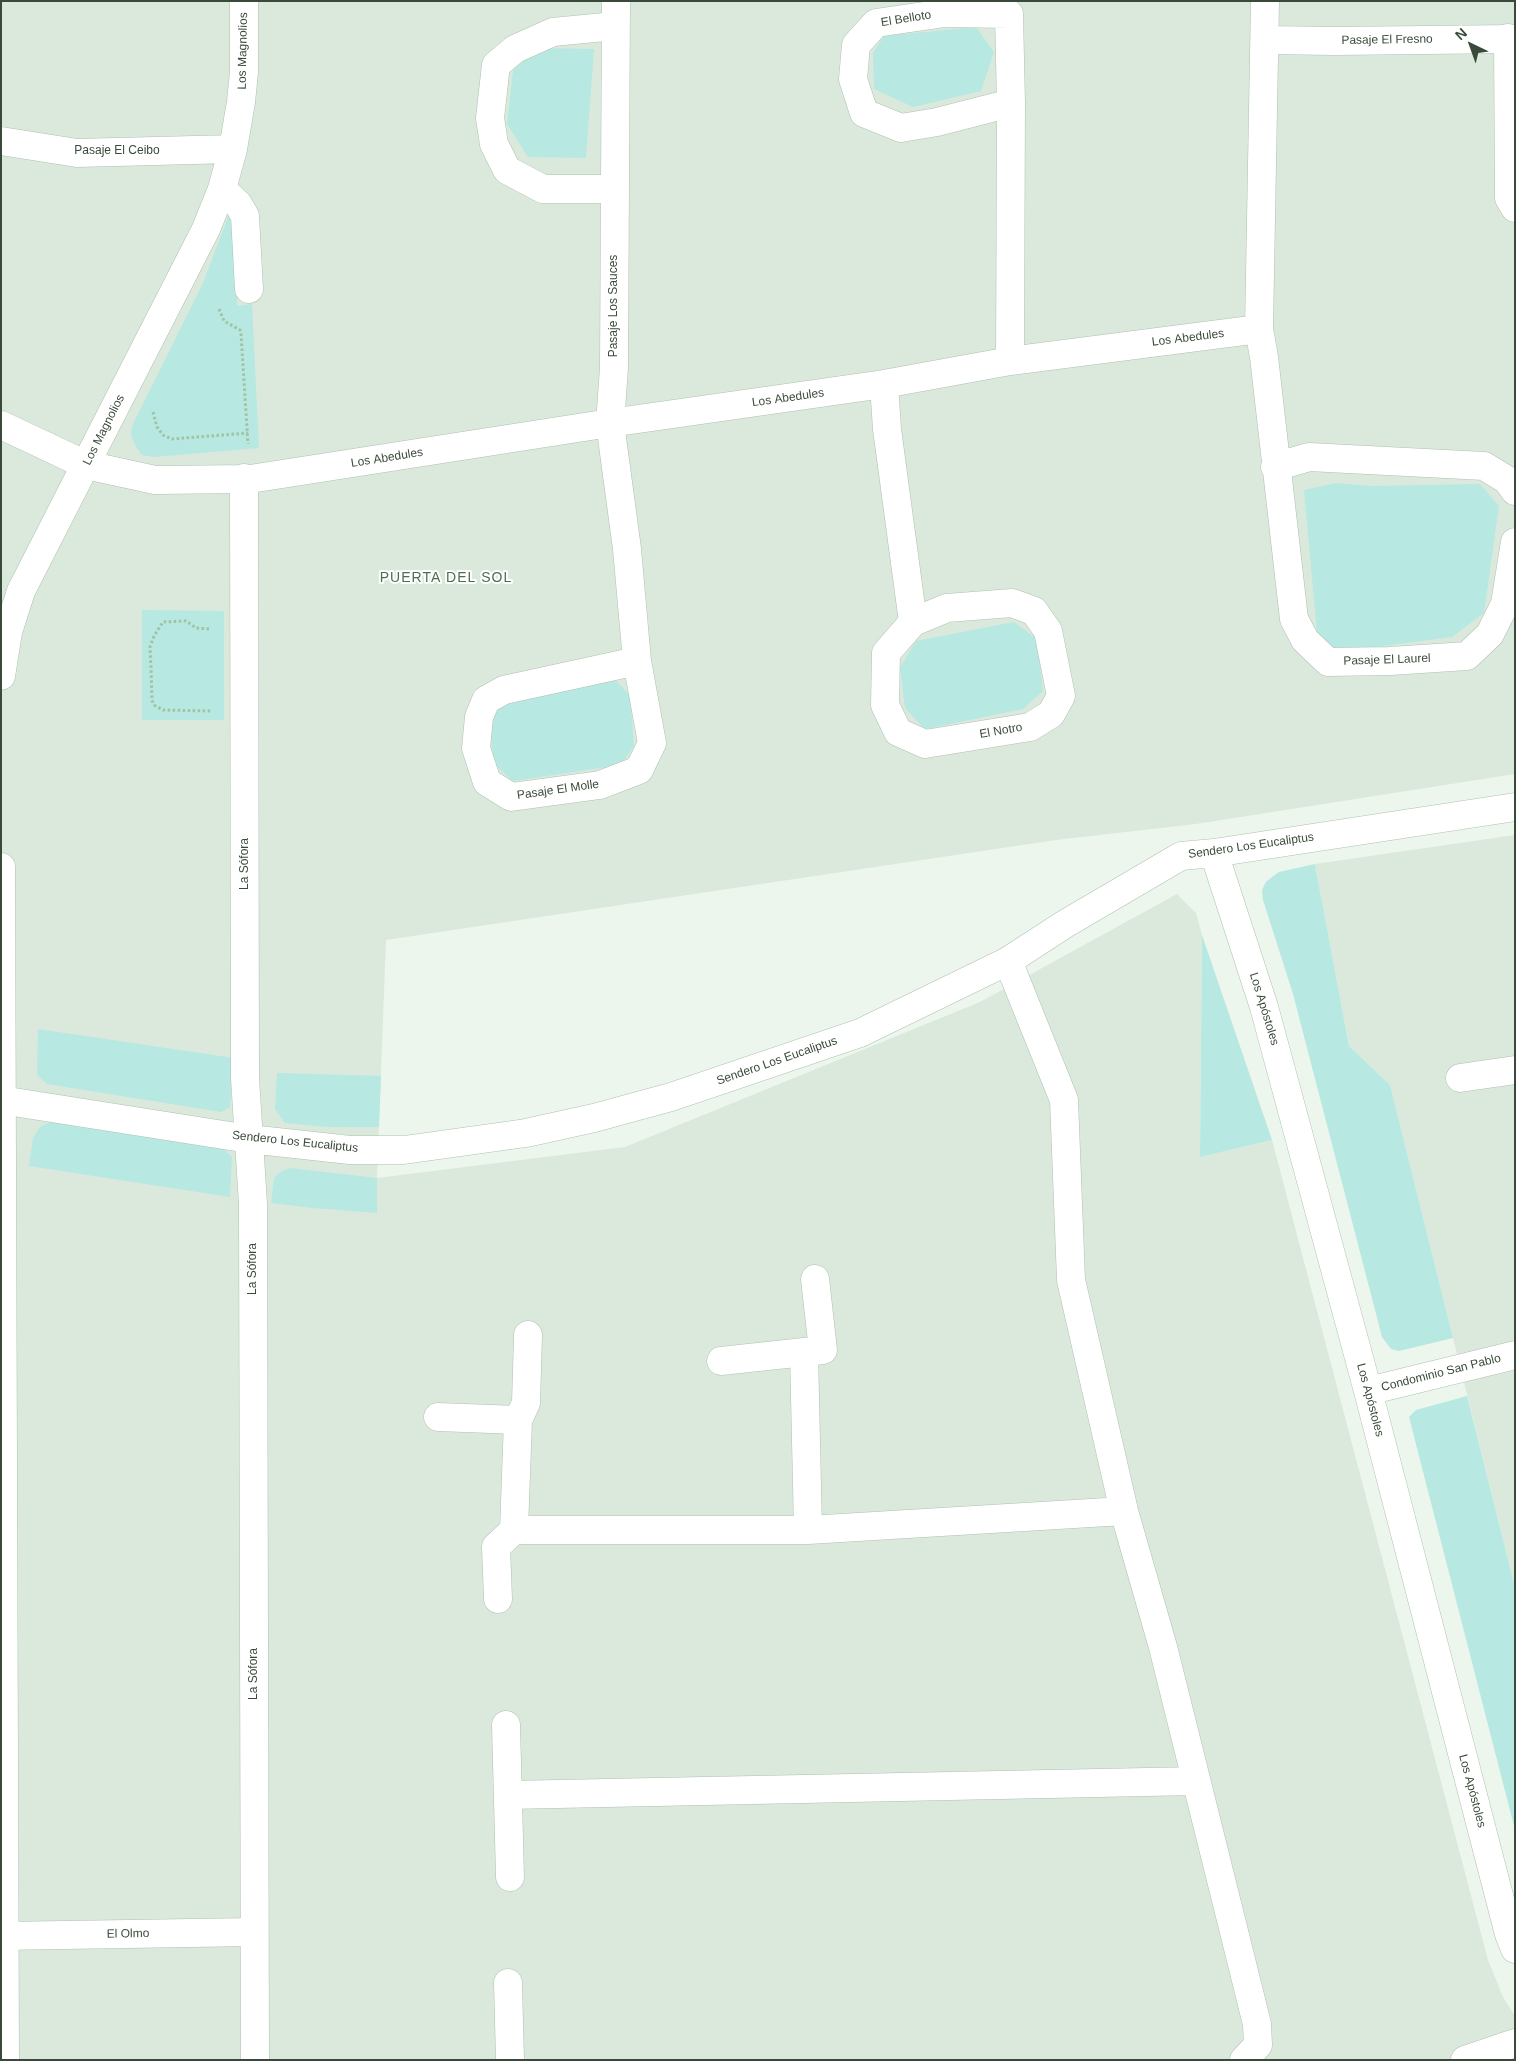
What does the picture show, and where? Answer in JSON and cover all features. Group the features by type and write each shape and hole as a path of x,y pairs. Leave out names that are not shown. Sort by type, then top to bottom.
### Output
{"street":[{"name":"Los Magnolios","path":"1,676 8,632 21,591 206,229 222,189 233,149 241,102 244,72 244,1"},
{"path":"1259,329 1265,1"},
{"name":"El Belloto","path":"1010,361 1011,103 1009,14 945,13 876,23 856,45 854,79 864,113 902,128 938,122 1011,103"},
{"name":"Pasaje Los Sauces","path":"610,423 614,368 616,14 553,32 515,49 496,65 490,118 494,144 507,170 543,190 614,189"},
{"name":"Pasaje El Fresno","path":"1265,40 1334,42 1511,38 1509,198 1515,208"},
{"name":"Pasaje El Ceibo","path":"1,141 77,153 233,149"},
{"path":"222,189 238,204 245,216 249,289"},
{"name":"Los Abedules","path":"1,425 86,465 155,480 247,479 610,423 884,384 1010,361 1259,329"},
{"name":"Pasaje El Laurel","path":"1259,329 1264,356 1275,467 1294,619 1305,640 1328,662 1390,661 1467,656 1490,634 1505,604 1515,542"},
{"path":"884,384 887,429 913,622"},
{"name":"Pasaje El Molle","path":"610,423 627,548 637,661 652,743 639,770 600,785 510,797 487,782 476,748 479,717 486,700 504,690 637,661"},
{"path":"1275,467 1309,457 1484,466 1506,480 1515,491"},
{"name":"La Sófora","path":"247,479 244,615 245,1078 253,1204 255,2060"},
{"name":"El Notro","path":"1012,602 1034,612 1048,631 1061,696 1051,714 1030,727 925,744 898,732 884,705 886,653 913,622 948,608 1012,602"},
{"name":"Sendero Los Eucaliptus","path":"2,1100 248,1139 350,1150 404,1150 516,1134 594,1118 671,1097 860,1033 1008,961 1065,924 1181,856 1214,854 1515,807"},
{"name":"Los Apóstoles","path":"1214,854 1264,1007 1368,1391 1502,1906 1515,1949"},
{"path":"1,867 3,1936 5,2060"},
{"path":"1008,961 1064,1100 1071,1280 1124,1511 1163,1647 1257,2024 1258,2045 1244,2060"},
{"path":"1460,1078 1515,1070"},
{"path":"721,1361 823,1350 815,1279"},
{"path":"514,1530 518,1420 526,1403 528,1335"},
{"path":"804,1352 808,1530"},
{"name":"Condominio San Pablo","path":"1368,1391 1515,1355"},
{"path":"438,1417 518,1420"},
{"path":"498,1599 496,1547 514,1530 808,1530 1124,1511"},
{"path":"506,1725 510,1878"},
{"path":"508,1795 1196,1781"},
{"name":"El Olmo","path":"3,1936 254,1932"},
{"path":"508,1983 510,2060"},
{"path":"1465,2060 1515,2043"}],"path":[{"path":"218,301 221,317 228,324 240,330 241,334 248,433 247,479"},
{"path":"154,408 153,415 157,427 163,435 172,439 248,433"},
{"path":"244,615 205,630 196,628 186,622 163,622 154,636 150,647 152,700 154,706 163,710 244,711"}],"shaded area":[{"path":"1,1 1515,1 1515,774 1196,824 1056,840 386,940 377,1178 625,1147 980,1002 1177,894 1196,913 1202,935 1200,1157 1272,1140 1488,1960 1503,1997 1515,2016 1515,2060 1,2060"},
{"path":"976,27 994,52 981,91 913,107 874,89 873,53 884,36"},
{"path":"535,48 594,49 586,158 528,157 507,124 514,62"},
{"path":"230,212 235,216 237,306 252,304 259,448 154,457 142,455 131,435 132,426 203,283"},
{"path":"1336,483 1371,486 1480,484 1499,506 1484,613 1452,637 1338,652 1317,633 1304,490"},
{"path":"142,610 224,611 224,720 142,720"},
{"path":"1014,622 1037,639 1043,691 1023,709 925,729 905,708 900,668 916,641"},
{"path":"614,679 630,695 634,746 621,765 513,781 494,764 489,720 505,699"},
{"path":"1515,835 1515,1587 1390,1085 1349,1046 1315,864"},
{"path":"1315,864 1349,1046 1390,1085 1453,1338 1399,1351 1391,1349 1382,1337 1293,994 1263,900 1262,890 1266,882 1279,872"},
{"path":"1202,935 1272,1140 1200,1157"},
{"path":"38,1029 234,1058 230,1107 221,1112 47,1084 37,1075"},
{"path":"277,1073 381,1076 379,1127 328,1127 285,1123 275,1109"},
{"path":"50,1122 223,1148 232,1157 230,1197 29,1166 33,1138 40,1127"},
{"path":"290,1168 377,1178 377,1213 271,1203 274,1178 280,1172"},
{"path":"1467,1396 1515,1587 1515,1830 1409,1417 1416,1410"}],"district":[{"name":"PUERTA DEL SOL","path":"446,578"}]}
